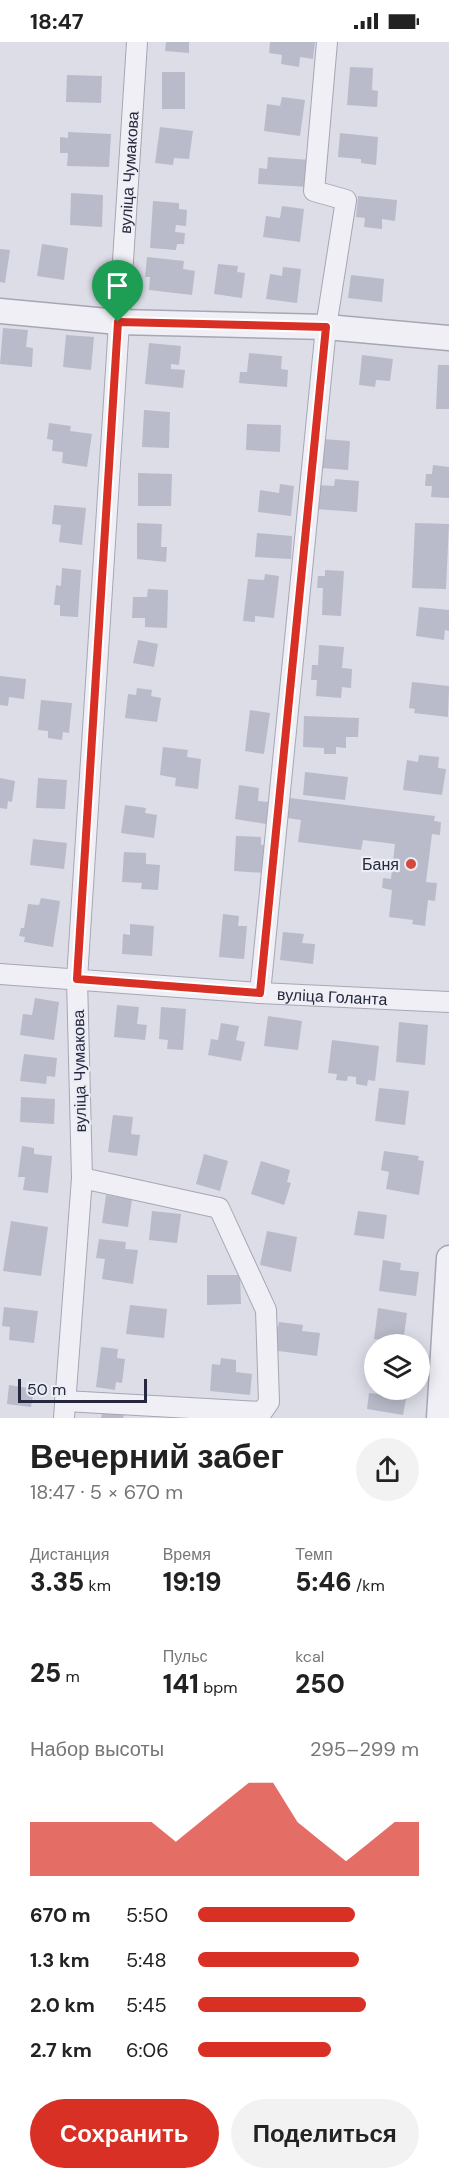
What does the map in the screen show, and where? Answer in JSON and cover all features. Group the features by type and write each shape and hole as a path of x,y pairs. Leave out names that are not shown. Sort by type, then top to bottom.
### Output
{"street":[{"name":"вуліца Чумакова","path":"65,1409 82,1178 77,979 137,42"},
{"path":"260,993 326,327 346,200 314,191 327,42"},
{"path":"0,311 118,322 326,327 449,339"},
{"name":"вуліца Голанта","path":"0,974 260,993 449,1002"},
{"path":"65,1409 262,1412 269,1402 266,1310 219,1208 82,1178"},
{"path":"439,1418 449,1258"}],"building":[{"path":"166,42 189,42 189,53 165,51"},
{"path":"270,42 315,42 313,59 300,57 299,67 281,64 282,55 269,53"},
{"path":"350,67 373,68 372,90 378,91 377,107 347,105"},
{"path":"162,72 185,72 185,109 162,109"},
{"path":"67,75 102,76 101,103 66,102"},
{"path":"282,97 305,100 300,136 264,131 267,104 280,106"},
{"path":"160,127 193,131 189,159 174,158 173,165 155,163"},
{"path":"68,132 111,134 109,167 67,166 68,153 60,153 60,137 68,138"},
{"path":"340,133 378,137 376,165 361,163 361,159 338,157"},
{"path":"268,157 311,160 309,187 258,184 259,168 267,169"},
{"path":"71,193 103,195 102,227 70,225"},
{"path":"358,196 397,200 395,221 382,219 382,229 364,227 365,218 356,217"},
{"path":"153,201 179,203 179,209 187,210 186,226 176,225 175,232 185,233 184,244 177,244 176,250 150,248"},
{"path":"282,206 304,209 300,242 263,237 266,216 280,218"},
{"path":"42,244 68,248 64,280 37,276"},
{"path":"0,249 10,250 5,283 0,282"},
{"path":"147,257 184,261 183,269 195,271 192,295 149,290 150,277 145,277"},
{"path":"218,264 238,266 237,272 245,273 242,298 214,294"},
{"path":"283,267 301,269 297,303 266,299 270,274 282,276"},
{"path":"351,275 384,279 382,302 348,298"},
{"path":"3,328 28,330 26,347 33,348 32,367 0,364"},
{"path":"66,335 94,337 91,370 63,367"},
{"path":"149,343 181,346 179,365 171,364 171,369 185,370 183,388 145,384"},
{"path":"249,353 282,356 281,369 288,370 287,387 239,383 240,372 247,372"},
{"path":"362,355 393,359 390,381 376,380 375,387 359,385"},
{"path":"438,365 449,365 449,409 436,409"},
{"path":"144,410 170,412 169,448 142,447"},
{"path":"49,423 71,426 70,431 92,434 87,467 62,463 63,452 52,451 53,440 47,439"},
{"path":"247,424 281,425 280,452 246,450"},
{"path":"323,439 350,441 348,470 321,468"},
{"path":"433,465 449,467 449,498 431,497 432,486 425,486 426,474 432,474"},
{"path":"138,473 172,474 171,506 138,506"},
{"path":"335,479 359,481 357,512 316,509 318,485 334,486"},
{"path":"280,484 294,486 291,516 258,512 260,490 279,493"},
{"path":"54,505 86,508 82,545 59,542 61,525 52,524"},
{"path":"137,523 162,524 161,547 167,547 166,562 137,559"},
{"path":"415,523 449,524 446,589 412,588"},
{"path":"257,533 292,536 291,559 255,557"},
{"path":"62,568 81,570 78,617 60,616 60,605 54,605 56,585 61,586"},
{"path":"325,570 344,571 341,616 322,615 323,588 317,588 318,576 325,576"},
{"path":"265,574 279,576 274,618 255,616 255,622 243,621 248,579 264,580"},
{"path":"148,589 168,590 167,628 145,627 145,618 132,618 133,597 147,597"},
{"path":"419,607 449,610 449,631 445,630 444,640 416,636"},
{"path":"138,640 158,644 154,667 133,663"},
{"path":"319,645 344,647 342,668 352,669 351,688 342,687 341,698 316,696 317,680 311,680 312,665 318,665"},
{"path":"0,676 26,679 24,699 9,697 8,706 0,705"},
{"path":"412,682 449,686 448,717 414,713 415,709 409,708"},
{"path":"137,688 152,690 151,696 161,698 157,722 125,718 128,694 136,695"},
{"path":"41,700 72,703 69,733 63,732 62,740 48,738 48,731 38,730"},
{"path":"250,710 270,713 264,754 245,751"},
{"path":"304,716 359,718 358,737 346,737 346,748 336,747 336,754 324,754 324,748 303,747"},
{"path":"163,747 188,750 187,757 201,759 198,789 175,786 176,778 160,775"},
{"path":"419,755 439,757 438,768 446,769 442,795 403,790 407,760 418,762"},
{"path":"305,772 348,777 345,800 303,795"},
{"path":"0,778 15,781 12,802 8,801 7,809 0,808"},
{"path":"38,778 67,780 65,809 36,808"},
{"path":"239,785 259,788 258,801 268,802 266,824 235,819"},
{"name":"Баня","path":"290,798 435,816 434,821 441,822 440,835 432,834 426,882 437,883 435,901 428,900 425,926 412,924 413,920 389,917 392,890 382,888 383,878 391,879 395,844 363,840 361,850 298,842 301,820 287,818"},
{"path":"125,805 146,808 145,813 157,815 154,838 121,833"},
{"path":"236,836 261,837 261,845 268,845 265,873 234,871"},
{"path":"33,839 67,843 64,869 30,865"},
{"path":"124,852 146,853 146,864 160,865 158,890 141,889 142,883 122,882"},
{"path":"41,898 60,901 53,947 24,942 25,937 19,936 21,928 24,928 28,904 39,905"},
{"path":"223,914 239,916 238,926 247,926 244,959 219,957"},
{"path":"130,924 154,926 152,956 122,954 123,934 130,935"},
{"path":"283,932 304,934 302,943 315,944 313,964 280,960"},
{"path":"35,998 59,1002 54,1040 20,1035 23,1014 32,1015"},
{"path":"117,1005 139,1007 137,1024 147,1025 145,1040 114,1037"},
{"path":"161,1007 186,1009 183,1050 167,1049 168,1040 159,1039"},
{"path":"268,1016 302,1021 298,1050 264,1046"},
{"path":"399,1022 428,1025 425,1065 396,1062"},
{"path":"221,1023 239,1026 236,1040 245,1042 241,1061 208,1055 211,1039 218,1040"},
{"path":"332,1040 379,1046 375,1081 368,1080 367,1086 356,1084 356,1077 348,1076 347,1081 336,1080 337,1074 328,1073"},
{"path":"24,1054 57,1058 55,1077 47,1076 46,1084 20,1081"},
{"path":"379,1088 409,1091 405,1125 375,1121"},
{"path":"21,1097 55,1099 54,1124 20,1122"},
{"path":"113,1115 133,1117 131,1134 140,1135 137,1156 108,1152"},
{"path":"22,1146 34,1148 34,1154 52,1156 48,1193 23,1190 25,1177 18,1177"},
{"path":"384,1151 419,1156 418,1160 424,1161 419,1195 386,1189 389,1172 381,1170"},
{"path":"204,1154 228,1161 220,1191 196,1184"},
{"path":"261,1161 290,1170 287,1182 291,1183 284,1205 251,1194"},
{"path":"106,1195 132,1199 128,1227 102,1223"},
{"path":"152,1211 181,1214 177,1243 149,1240"},
{"path":"358,1211 387,1215 384,1239 354,1235"},
{"path":"11,1221 48,1227 41,1276 3,1271"},
{"path":"267,1231 297,1237 291,1272 260,1265"},
{"path":"99,1239 126,1242 125,1249 138,1250 133,1284 102,1279 105,1259 96,1258"},
{"path":"383,1260 401,1263 400,1270 419,1272 416,1296 379,1291"},
{"path":"207,1275 240,1275 241,1304 207,1305"},
{"path":"130,1305 167,1309 164,1338 126,1334"},
{"path":"4,1307 38,1311 34,1343 9,1340 10,1327 2,1326"},
{"path":"378,1308 407,1313 404,1334 375,1334"},
{"path":"279,1322 303,1325 302,1331 320,1333 317,1356 271,1350 274,1327 278,1327"},
{"path":"101,1347 118,1349 117,1358 125,1359 122,1383 116,1382 115,1390 96,1387"},
{"path":"221,1358 236,1360 236,1372 252,1374 250,1395 210,1391 212,1364 220,1365"},
{"path":"9,1385 34,1389 31,1407 7,1404"},
{"path":"368,1400 406,1400 403,1415 367,1409"},
{"path":"103,1408 125,1412 123,1418 101,1418"}],"place":[{"name":"Баня","path":"411,864"}],"route":[{"path":"118,322 326,327 260,993 77,979 118,322"}]}
